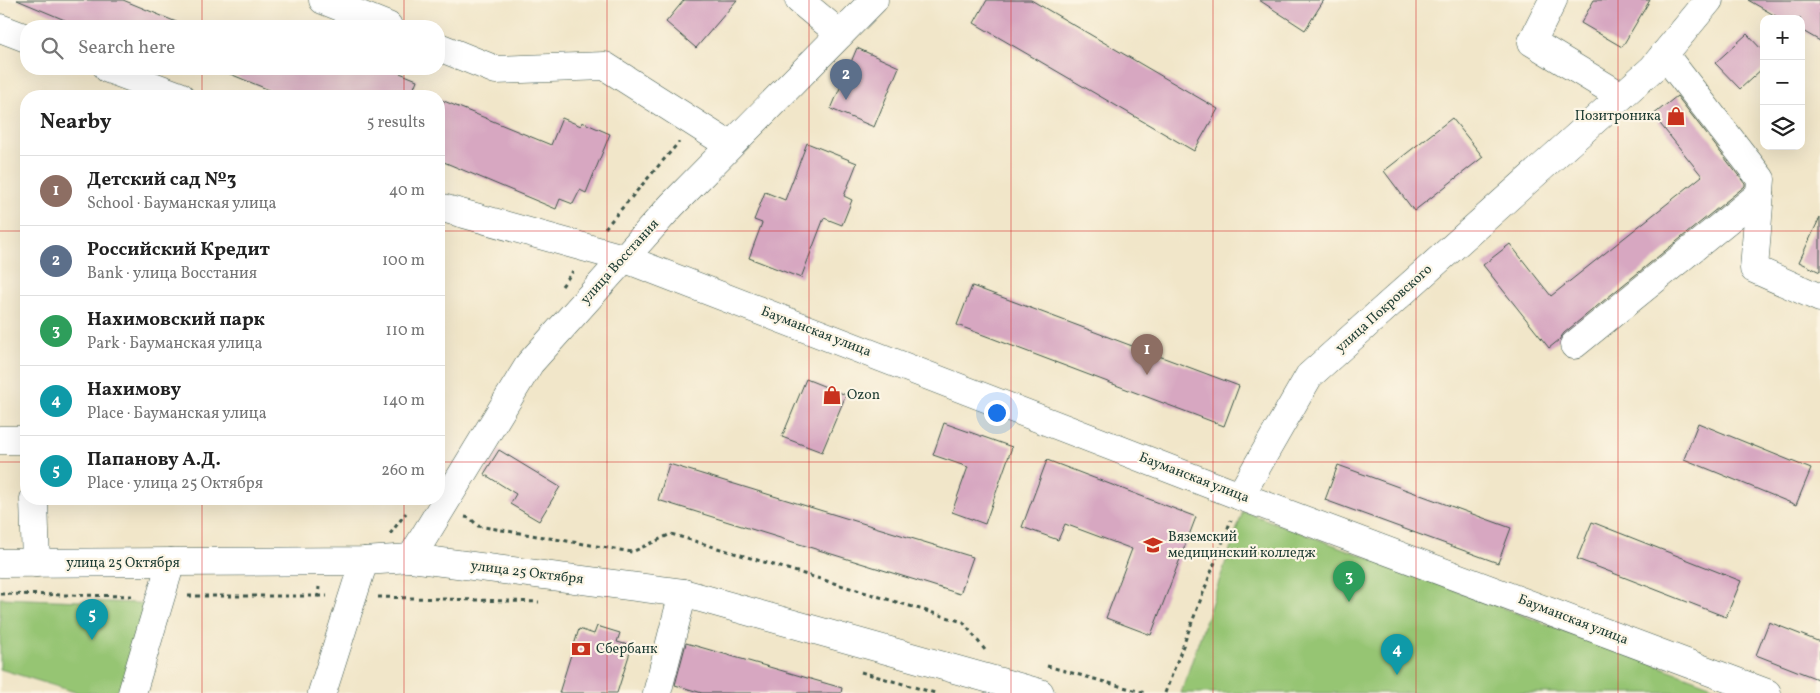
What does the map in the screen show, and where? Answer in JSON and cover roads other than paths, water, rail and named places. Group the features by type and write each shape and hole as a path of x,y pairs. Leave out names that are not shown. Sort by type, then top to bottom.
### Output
{"street":[{"path":"323,0 373,20"},
{"path":"799,0 840,34"},
{"name":"улица Восстания","path":"445,504 530,364 623,258 729,145 874,0"},
{"path":"1554,0 1532,42 1621,96"},
{"name":"улица Покровского","path":"1240,496 1309,376 1652,68 1709,0"},
{"path":"0,28 20,36"},
{"path":"445,49 496,70 604,66 729,145"},
{"path":"1664,54 1761,179 1754,269 1820,298"},
{"path":"124,75 164,90"},
{"path":"1574,345 1760,194"},
{"name":"Бауманская улица","path":"445,209 623,258 1240,496 1767,693"},
{"path":"0,440 20,440"},
{"path":"34,505 36,563"},
{"name":"улица Восстания","path":"411,558 444,505"},
{"name":"улица 25 Октября","path":"0,563 364,561 411,558 683,594 1040,693"},
{"path":"322,693 364,561"},
{"path":"132,693 171,562"},
{"path":"657,693 683,594"}],"place":[{"name":"Российский Кредит","path":"846,100"},
{"name":"Позитроника","path":"1676,116"},
{"name":"Детский сад №3","path":"1147,375"},
{"name":"Ozon","path":"832,395"},
{"name":"Вяземский медицинский колледж","path":"1153,545"},
{"name":"Нахимовский парк","path":"1349,602"},
{"name":"Папанову А.Д.","path":"92,640"},
{"name":"Сбербанк","path":"581,649"},
{"name":"Нахимову","path":"1397,675"}]}
